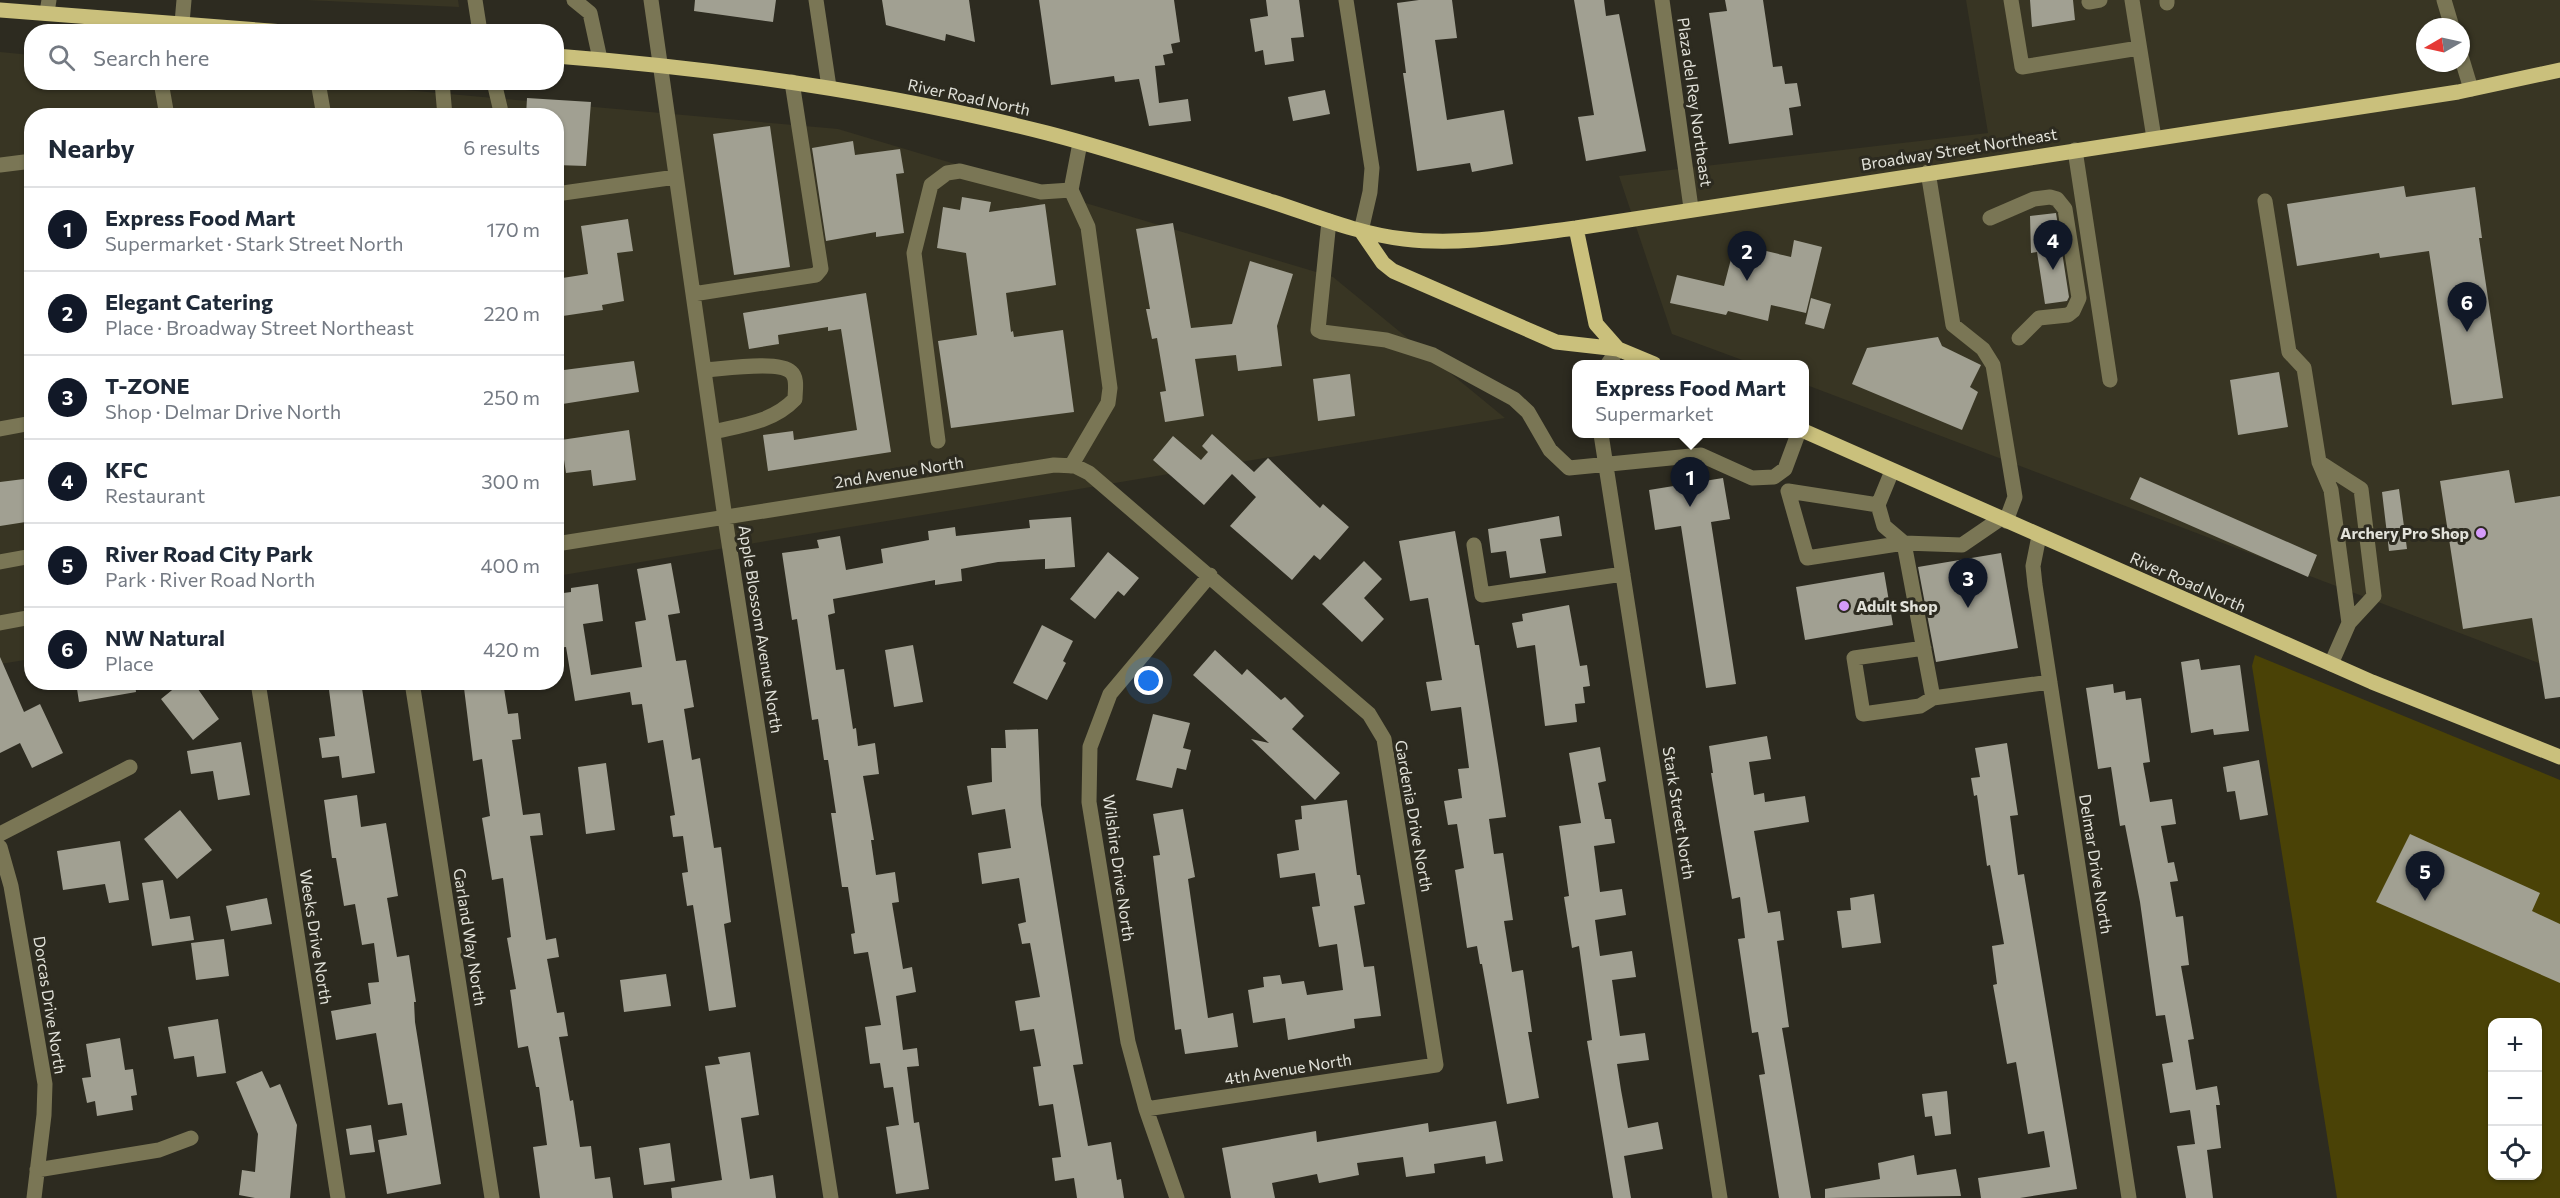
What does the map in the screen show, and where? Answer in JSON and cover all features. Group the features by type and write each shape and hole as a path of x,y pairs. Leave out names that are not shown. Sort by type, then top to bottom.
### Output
{"main road":[{"path":"5,7 48,6 149,24"},
{"path":"175,24 193,24"},
{"name":"River Road North","path":"564,57 659,64 829,87 938,108 1080,142 1361,231"},
{"name":"Broadway Street Northeast","path":"1361,231 1401,239 1449,242 1576,228 1691,208 2471,89 2560,70"},
{"path":"1576,228 1596,324 1618,349"},
{"path":"1361,231 1383,263 1393,271 1556,342 1618,349 1644,360"},
{"name":"River Road North","path":"1809,433 2331,664 2560,758"}],"street":[{"path":"182,23 184,0"},
{"path":"475,0 479,24"},
{"path":"574,0 591,6 600,59"},
{"name":"Apple Blossom Avenue North","path":"651,0 725,518 831,1198"},
{"path":"816,0 829,87"},
{"path":"1346,0 1372,168 1370,192 1361,231"},
{"name":"Plaza del Rey Northeast","path":"1662,0 1691,208"},
{"path":"2011,0 2022,67 2139,48"},
{"path":"2132,0 2154,138"},
{"path":"2444,0 2449,18"},
{"path":"2466,72 2471,89"},
{"path":"693,294 816,275 821,270 792,82"},
{"path":"162,90 166,108"},
{"path":"319,90 323,108"},
{"path":"443,90 445,108"},
{"path":"496,90 500,108"},
{"path":"1071,466 1108,403 1110,387 1088,227 1071,190 1080,142"},
{"path":"2075,150 2110,380"},
{"path":"0,165 24,161"},
{"path":"938,441 914,253 931,184 947,173 960,171 1041,192 1071,190"},
{"path":"1774,477 1788,491 1807,558 1904,543 1962,545 2003,520 2015,496 1993,364 1983,349 1953,325 1928,172"},
{"path":"564,193 676,177"},
{"path":"1990,218 2041,197 2057,199 2065,209 2079,298 2077,304 2068,315 2039,318 2019,338"},
{"path":"2265,201 2289,352 2304,368 2319,462 2331,490 2349,622"},
{"path":"1329,221 1318,330 1386,340 1433,355 1515,399 1528,412 1551,450 1569,468 1701,455 1752,478 1774,477 1785,470 1797,438"},
{"path":"1611,360 1618,349"},
{"path":"704,370 780,366 793,372 796,381 795,399 785,409 766,419 713,432"},
{"path":"0,429 24,424"},
{"name":"Stark Street North","path":"1602,438 1720,1198"},
{"path":"2319,462 2361,489 2374,596 2349,622 2331,664"},
{"name":"2nd Avenue North","path":"564,543 1054,465 1071,466 1089,472 1210,575"},
{"path":"1892,471 1878,506 1884,526 1904,543 1934,698"},
{"path":"1788,491 1878,506"},
{"name":"Delmar Drive North","path":"2039,536 2033,566 2129,1198"},
{"path":"1474,544 1482,595 1623,574"},
{"path":"0,562 24,558"},
{"name":"Gardenia Drive North","path":"1210,575 1369,714 1384,739 1436,1065"},
{"name":"Wilshire Drive North","path":"1177,1198 1146,1109 1128,1042 1089,802 1090,747 1110,694 1210,575"},
{"path":"0,623 24,618"},
{"path":"1924,648 1854,658 1863,714 1920,706 1934,698 2050,682"},
{"name":"Weeks Drive North","path":"259,690 338,1198"},
{"name":"Garland Way North","path":"413,690 492,1198"},
{"path":"0,834 130,767"},
{"name":"Dorcas Drive North","path":"0,847 11,886 45,1084 44,1114 34,1198"},
{"name":"4th Avenue North","path":"1146,1109 1436,1065"},
{"path":"37,1170 159,1150 191,1138"}],"shaded area":[{"path":"306,0 458,0 459,7"},
{"path":"1966,0 2560,0 2560,671 1809,386 1809,360 1742,360 1672,334 1619,176 1988,133"},
{"path":"0,52 24,54 24,90 406,90 838,129 1333,277 1505,418 564,575 564,108 24,108 24,660 0,664"},
{"path":"2255,655 2560,780 2560,1198 2337,1198 2252,666"}],"building":[{"path":"695,0 776,0 773,22 694,11"},
{"path":"882,0 969,0 975,42 946,34 945,41 886,25"},
{"path":"1039,0 1174,0 1180,42 1171,44 1173,53 1163,55 1165,65 1155,66 1159,103 1188,99 1191,121 1149,126 1139,79 1115,82 1114,76 1051,85"},
{"path":"1266,0 1299,0 1304,37 1291,38 1294,61 1265,65 1263,50 1255,52 1250,19 1268,16"},
{"path":"1452,0 1457,38 1435,40 1447,120 1504,110 1513,164 1472,172 1470,163 1417,171 1403,73 1406,73 1397,3"},
{"path":"1574,0 1604,0 1606,16 1619,14 1646,151 1586,161 1578,117 1594,115"},
{"path":"1725,0 1763,0 1773,67 1782,66 1785,84 1797,83 1801,106 1789,108 1793,135 1729,144 1709,13 1727,11"},
{"path":"2030,0 2073,0 2075,20 2032,27"},
{"path":"1325,90 1330,114 1293,121 1288,97"},
{"path":"527,98 591,102 586,166 564,165 564,108 526,108"},
{"path":"770,126 790,267 734,275 713,134"},
{"path":"853,141 855,155 900,149 904,173 896,174 904,233 876,237 876,232 826,241 812,148"},
{"path":"2404,186 2406,197 2475,187 2482,238 2479,238 2503,398 2452,405 2429,251 2380,258 2379,253 2297,266 2287,204"},
{"path":"962,197 991,202 989,212 1045,204 1056,285 1006,293 1011,332 1013,331 1014,337 1063,330 1074,412 951,428 938,341 977,335 966,253 937,248 943,207 960,210"},
{"path":"2056,213 2069,297 2067,301 2045,304 2037,252 2031,253 2030,216"},
{"path":"628,219 633,251 617,253 624,301 602,305 603,310 564,316 564,278 588,274 581,226"},
{"path":"1173,223 1191,328 1232,324 1250,261 1293,274 1277,326 1282,366 1238,371 1236,355 1195,359 1204,416 1165,422 1160,392 1166,391 1157,338 1152,339 1146,309 1150,309 1136,229"},
{"path":"1794,240 1822,247 1806,313 1771,305 1768,321 1728,311 1726,315 1670,303 1677,275 1724,286 1731,259 1741,261 1745,246 1791,257"},
{"path":"866,293 891,452 768,471 763,435 793,431 794,440 857,430 841,329 828,331 828,327 778,335 779,344 749,349 743,313"},
{"path":"1811,298 1831,304 1824,329 1805,324"},
{"path":"1938,337 1942,346 1981,365 1970,387 1978,392 1962,430 1852,384 1867,348"},
{"path":"634,361 639,392 564,404 564,370"},
{"path":"2279,372 2288,427 2238,435 2230,380"},
{"path":"1350,374 1355,416 1318,421 1313,379"},
{"path":"629,430 636,480 593,486 591,470 566,473 564,440"},
{"path":"1212,434 1254,472 1268,458 1320,508 1323,504 1349,527 1320,560 1314,555 1292,580 1230,526 1256,497 1232,474 1204,505 1153,460 1173,436 1201,460 1208,452 1202,446"},
{"path":"2509,470 2515,503 2560,496 2560,697 2545,699 2532,618 2463,629 2440,481"},
{"path":"2140,477 2317,555 2308,577 2130,499"},
{"path":"1723,478 1730,519 1711,522 1736,684 1706,688 1681,526 1655,530 1649,490"},
{"path":"24,479 24,522 0,526 0,482"},
{"path":"2399,489 2407,549 2389,551 2382,492"},
{"path":"1559,516 1562,536 1540,539 1546,573 1510,578 1506,551 1491,553 1488,529"},
{"path":"1071,517 1075,567 1045,569 1045,559 998,562 961,569 962,581 935,585 935,580 833,599 835,613 828,615 836,670 844,669 853,729 856,728 858,746 875,743 879,774 863,776 874,840 871,840 876,875 895,872 899,902 892,903 903,969 912,967 916,992 896,996 903,1050 917,1048 919,1066 907,1067 914,1123 919,1122 929,1189 896,1194 886,1127 899,1125 893,1087 884,1088 880,1063 870,1064 865,1027 881,1025 868,952 854,954 851,934 855,933 848,887 842,887 831,813 836,813 828,760 824,760 818,719 812,720 797,619 792,620 782,553 819,548 817,540 840,536 846,570 883,563 881,549 929,540 928,531 955,527 956,536 1030,528 1029,520"},
{"path":"1455,531 1475,645 1479,645 1506,817 1489,819 1494,854 1503,853 1513,920 1504,921 1512,972 1523,970 1532,1032 1528,1032 1539,1098 1507,1104 1482,964 1480,964 1477,946 1467,948 1455,870 1464,868 1457,824 1448,825 1444,801 1462,798 1458,769 1469,768 1461,707 1431,711 1426,682 1442,680 1428,598 1410,601 1399,541"},
{"path":"1108,552 1139,578 1124,596 1118,591 1095,619 1070,599"},
{"path":"2001,553 2018,648 1936,662 1918,567"},
{"path":"1364,561 1382,579 1364,598 1384,619 1362,642 1322,604"},
{"path":"671,563 680,613 668,615 676,661 686,660 694,707 684,709 692,760 700,758 714,848 721,847 731,922 724,924 736,1007 709,1011 693,905 687,906 682,873 688,872 683,836 673,837 670,816 675,815 663,740 648,743 642,704 632,705 630,692 575,701 566,647 564,647 564,593 571,592 571,588 598,584 603,621 583,624 591,675 642,667 635,622 646,620 637,569"},
{"name":"Adult Shop","path":"1884,572 1893,625 1805,640 1796,587"},
{"path":"1569,605 1580,666 1587,665 1590,686 1583,687 1585,703 1575,704 1577,722 1545,726 1535,645 1517,648 1512,623 1523,621 1522,614"},
{"path":"1042,625 1073,641 1063,661 1066,663 1047,700 1013,683"},
{"path":"913,645 923,702 894,707 885,650"},
{"path":"1215,650 1242,675 1247,669 1281,700 1285,697 1304,716 1292,729 1340,773 1315,800 1251,739 1269,743 1193,675"},
{"path":"0,657 24,712 40,704 63,753 32,768 20,743 0,753"},
{"path":"2199,659 2201,670 2240,665 2249,731 2214,735 2213,729 2191,733 2181,662"},
{"path":"2113,684 2114,693 2125,691 2126,700 2141,698 2150,762 2143,763 2150,802 2172,799 2176,824 2161,826 2168,863 2174,862 2178,881 2170,882 2176,917 2183,916 2189,965 2181,966 2194,1039 2188,1040 2196,1090 2217,1086 2220,1105 2216,1105 2221,1148 2207,1150 2213,1198 2186,1198 2177,1146 2195,1144 2190,1110 2170,1113 2162,1064 2173,1062 2165,1015 2156,1016 2140,902 2125,825 2120,826 2111,767 2098,769 2086,688"},
{"path":"77,690 136,690 136,692 79,702"},
{"path":"172,690 199,690 219,719 193,740 161,699"},
{"path":"329,690 362,690 375,773 342,778 339,756 322,758 319,738 335,736"},
{"path":"464,690 504,690 508,714 518,713 521,739 512,740 523,815 540,813 543,835 530,836 546,940 556,938 559,957 547,959 557,1013 564,1012 568,1036 559,1037 570,1101 573,1100 580,1147 591,1146 595,1179 610,1177 613,1198 540,1198 533,1147 547,1145 539,1087 536,1087 528,1046 518,1048 510,990 516,989 507,938 511,937 503,878 492,880 482,818 490,816 482,759 473,761"},
{"path":"1153,714 1190,723 1183,748 1191,750 1186,770 1177,768 1172,788 1136,780"},
{"path":"1038,729 1041,805 1083,1064 1073,1065 1088,1146 1111,1142 1117,1180 1121,1179 1124,1198 1077,1198 1074,1178 1055,1181 1052,1158 1061,1157 1053,1104 1039,1106 1033,1067 1041,1066 1034,1029 1020,1031 1015,1001 1040,997 1030,943 1022,944 1018,924 1026,922 1019,878 982,884 978,853 1011,848 1005,809 972,815 967,786 992,782 991,748 1006,748 1005,730"},
{"path":"1767,736 1771,759 1749,762 1754,795 1764,793 1765,802 1805,796 1809,822 1754,831 1768,913 1780,911 1784,940 1777,941 1789,1027 1782,1028 1811,1198 1779,1198 1759,1075 1765,1074 1758,1032 1752,1033 1738,939 1745,938 1740,897 1732,899 1711,773 1713,773 1709,746"},
{"path":"241,742 250,795 218,800 213,771 191,774 187,751"},
{"path":"2007,743 2018,815 2010,816 2018,875 2024,874 2077,1189 2020,1198 1981,1198 1978,1178 2050,1167 2044,1131 2028,1134 2016,1062 2007,1064 1993,985 1997,984 1992,946 2004,944 1990,865 1987,866 1977,795 1974,796 1971,778 1980,777 1975,748"},
{"path":"1600,747 1606,781 1598,783 1605,819 1611,819 1615,843 1594,846 1600,892 1622,889 1626,915 1595,920 1600,956 1632,951 1636,977 1612,980 1620,1036 1645,1033 1649,1060 1617,1064 1621,1090 1628,1128 1658,1122 1663,1149 1624,1156 1631,1198 1613,1198 1587,1041 1592,1040 1579,946 1572,948 1564,897 1569,896 1559,826 1581,823 1569,753"},
{"path":"2259,760 2268,815 2240,820 2235,791 2227,792 2223,767"},
{"path":"606,763 615,830 586,834 578,767"},
{"path":"357,795 361,827 386,823 398,896 387,898 397,957 409,955 416,1002 414,1002 415,1022 441,1184 387,1194 378,1140 407,1135 402,1103 388,1105 376,1033 336,1040 331,1011 371,1004 368,983 379,982 374,943 362,945 355,904 344,906 336,858 332,858 324,800"},
{"path":"1347,800 1357,875 1360,875 1365,904 1354,906 1364,967 1374,966 1381,1016 1354,1019 1355,1028 1288,1040 1285,1018 1253,1023 1248,990 1264,987 1263,977 1280,975 1282,984 1304,981 1307,995 1343,990 1337,944 1319,947 1312,907 1320,906 1315,873 1280,878 1277,854 1299,850 1295,820 1302,819 1301,806"},
{"path":"1183,809 1195,877 1188,879 1208,1018 1233,1013 1238,1047 1185,1054 1181,1029 1175,1030 1153,856 1160,855 1153,814"},
{"path":"180,810 212,850 177,879 144,839"},
{"path":"2410,834 2540,893 2532,911 2560,924 2560,983 2376,902"},
{"path":"120,841 129,900 109,903 105,884 63,890 57,851"},
{"path":"163,880 170,919 190,916 194,940 152,946 142,883"},
{"path":"1874,894 1881,943 1842,948 1837,911 1851,910 1850,898"},
{"path":"267,898 272,924 231,931 226,906"},
{"path":"224,939 229,976 196,980 191,943"},
{"path":"666,974 671,1006 624,1012 620,980"},
{"path":"218,1019 226,1073 197,1077 194,1056 174,1059 168,1027"},
{"path":"120,1038 125,1070 133,1069 137,1095 131,1096 133,1110 97,1116 95,1101 87,1103 82,1078 91,1077 86,1044"},
{"path":"750,1052 759,1115 741,1118 750,1179 773,1175 776,1198 672,1198 671,1188 722,1180 705,1066 720,1064 718,1057"},
{"path":"262,1071 270,1088 280,1084 297,1125 290,1198 255,1198 239,1195 242,1170 255,1172 258,1134 236,1082"},
{"path":"1947,1091 1951,1134 1935,1136 1932,1116 1925,1117 1922,1094"},
{"path":"1496,1121 1503,1161 1486,1164 1485,1156 1434,1164 1435,1173 1406,1177 1403,1157 1357,1163 1359,1175 1319,1183 1317,1174 1272,1183 1275,1198 1231,1198 1222,1148 1316,1131 1317,1142 1428,1123 1429,1132"},
{"path":"371,1125 375,1152 350,1155 346,1129"},
{"path":"670,1143 675,1181 644,1185 639,1148"},
{"path":"1914,1155 1917,1175 1956,1169 1961,1196 1825,1198 1825,1189 1880,1179 1878,1163"}],"place":[{"name":"KFC","path":"2053,270"},
{"name":"Elegant Catering","path":"1747,281"},
{"name":"NW Natural","path":"2467,332"},
{"name":"Express Food Mart","path":"1690,507"},
{"name":"Archery Pro Shop","path":"2481,533"},
{"name":"Adult Shop","path":"1844,606"},
{"name":"T-ZONE","path":"1968,608"},
{"name":"River Road City Park","path":"2425,901"}]}
